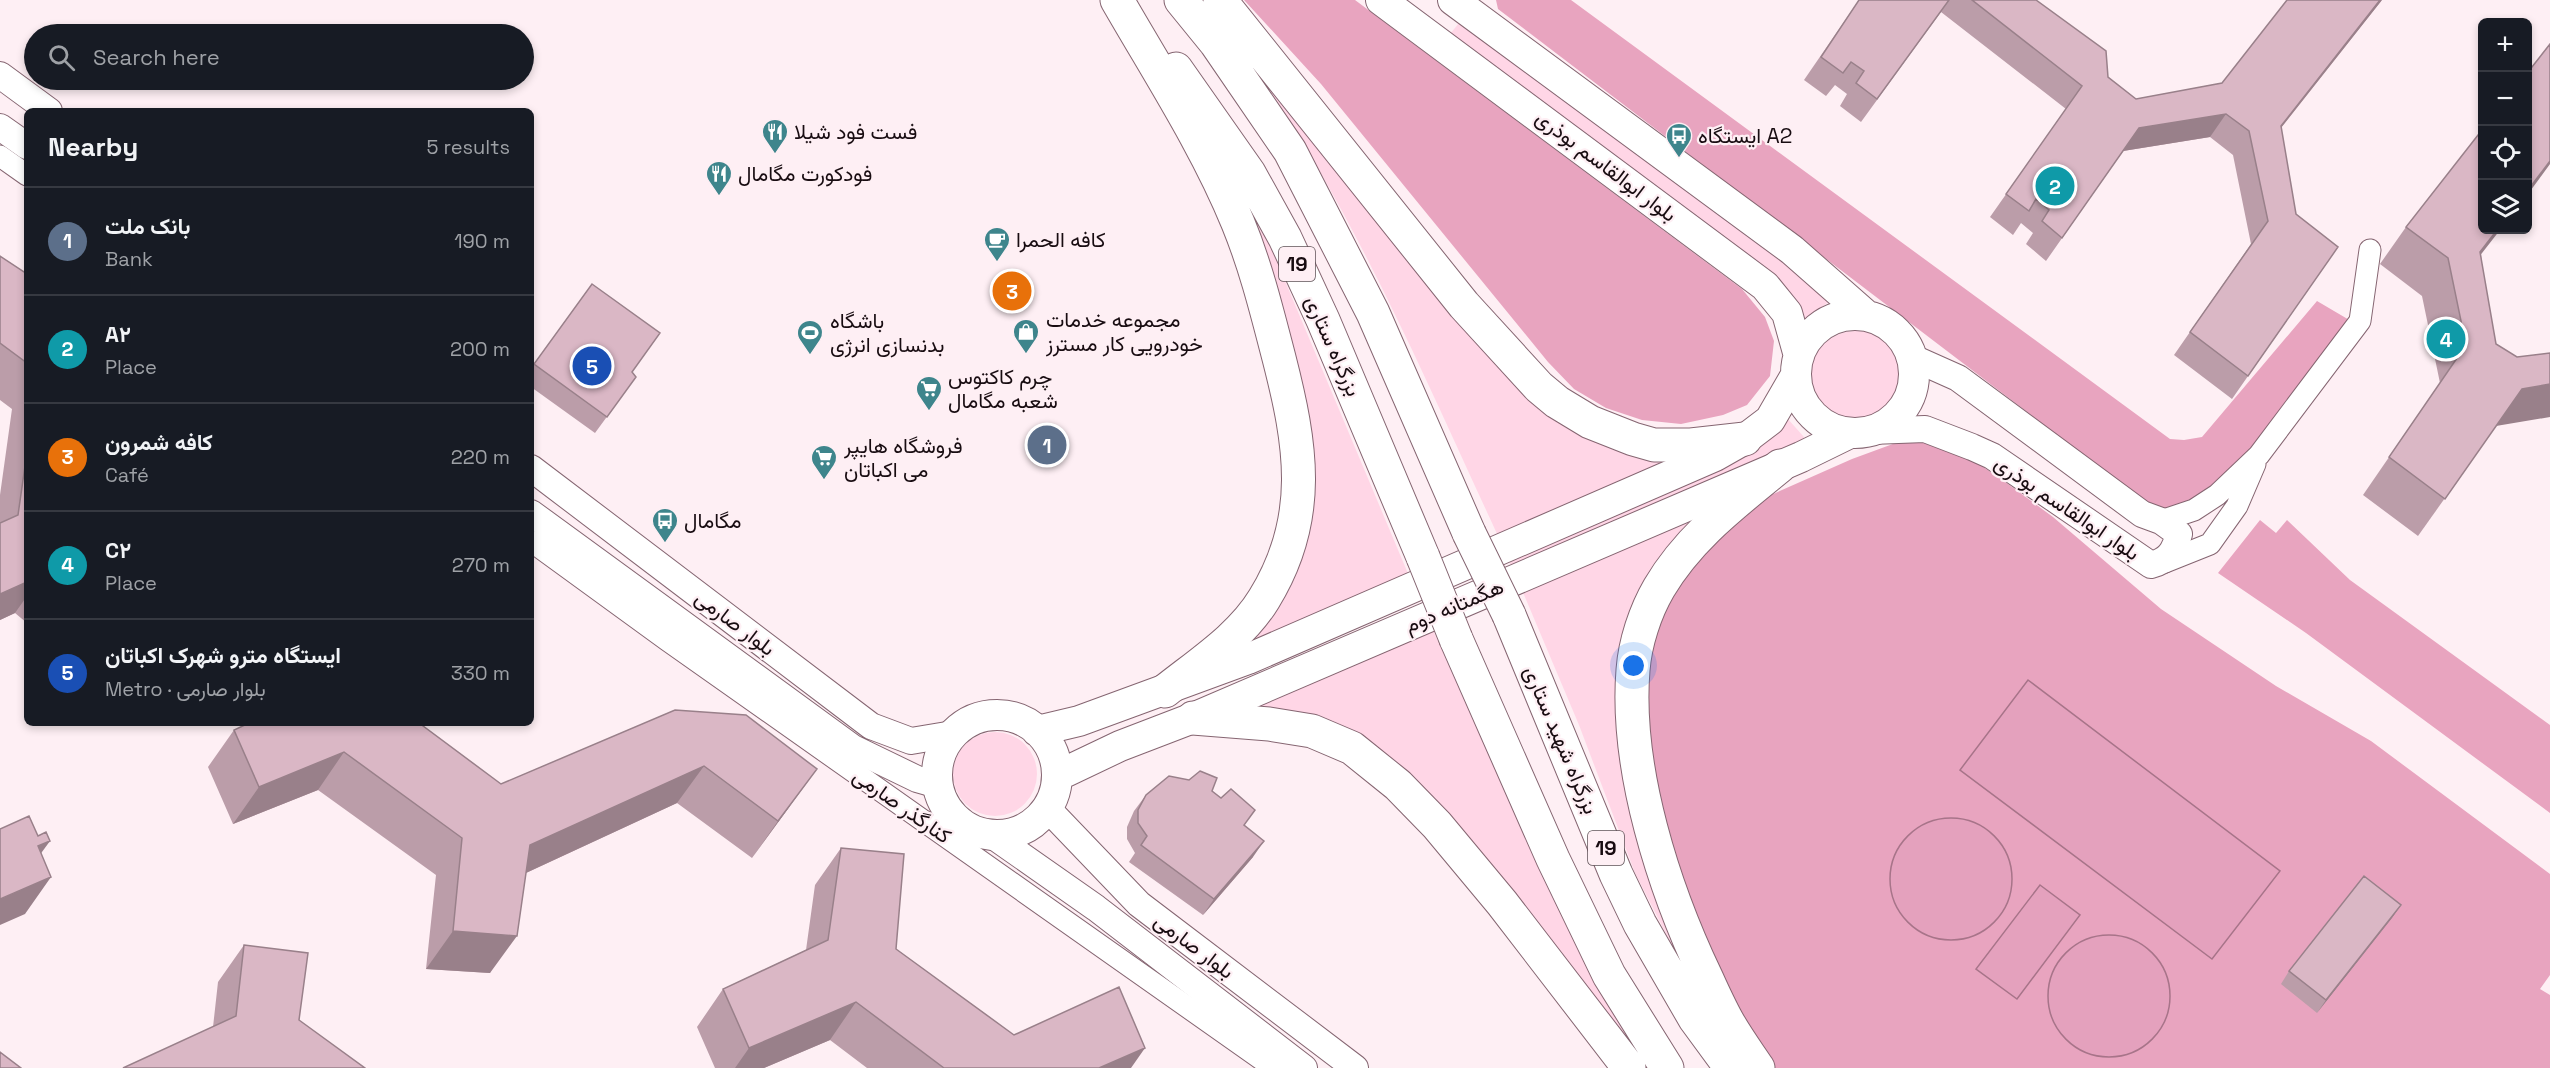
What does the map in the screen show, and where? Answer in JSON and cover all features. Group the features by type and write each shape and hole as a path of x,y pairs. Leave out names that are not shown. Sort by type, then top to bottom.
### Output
{"highway":[{"name":"بزرگراه ستاری","path":"1118,0 1203,104 1249,173 1285,238 1323,320 1456,639 1553,859 1604,964 1667,1068"},
{"path":"1118,0 1214,170 1238,224 1263,296 1288,392 1299,455 1300,491 1294,527 1282,565 1264,600 1236,634 1165,691"},
{"name":"بزرگراه شهید ستاری","path":"1181,0 1216,43 1290,151 1373,313 1469,533 1509,615 1616,874 1640,924 1695,1019 1731,1068"},
{"path":"1220,0 1464,305 1539,387 1557,402 1590,422 1654,445 1691,445 1745,440"},
{"path":"1758,1068 1727,1022 1683,927 1656,847 1636,749 1632,705 1633,668 1642,625 1658,590 1677,560 1704,528 1780,466"},
{"path":"1192,718 1269,724 1312,731 1352,748 1398,784 1437,825 1502,903 1629,1068"}],"main road":[{"name":"بلوار ابوالقاسم بوذری","path":"1381,0 1765,286 1787,313 1797,366"},
{"name":"بلوار ابوالقاسم بوذری","path":"1453,0 1792,250 1867,316"},
{"path":"1851,315 1867,316 1895,331 1905,343 1911,357 1914,376 1910,394 1901,410 1888,423 1860,432 1833,429 1818,421 1806,408 1798,392 1797,366 1806,340 1819,328 1834,319 1851,315"},
{"name":"هگمتانه دوم","path":"1037,731 1080,721 1248,659 1715,456 1745,440 1770,420 1797,366"},
{"name":"هگمتانه دوم","path":"1057,776 1119,746 1192,718 1860,432"},
{"path":"994,715 1024,722 1037,731 1048,744 1055,760 1057,776 1054,793 1047,808 1038,818 1017,832 992,835 969,829 956,832 938,785 939,761 944,747 953,734 964,725 979,718 994,715"}],"street":[{"path":"0,75 45,108"},
{"path":"0,126 24,144"},
{"path":"0,156 24,173"},
{"path":"2160,521 2194,510 2217,495 2259,455 2360,321 2370,250"},
{"name":"بلوار ابوالقاسم بوذری","path":"1860,432 1925,429 1992,456 2151,565 2165,562 2175,550 2179,534 2160,521 2142,514 1958,378 1911,357"},
{"path":"2165,562 2210,544 2236,506 2259,455"},
{"name":"بلوار صارمی","path":"534,470 871,726 911,741 953,734"},
{"name":"بلوار صارمی","path":"534,515 853,748 917,779 938,785"},
{"name":"کنارگذر صارمی","path":"534,543 667,640 956,832 1274,1068"},
{"name":"بلوار صارمی","path":"1047,808 1139,904 1355,1068"},
{"name":"بلوار صارمی","path":"992,835 1096,908 1304,1068"}],"shaded area":[{"path":"1204,0 1207,0 1475,341 1685,456 1499,538 1402,329 1331,192 1250,61"},
{"path":"1244,0 1355,0 1742,289 1765,317 1774,341 1770,376 1747,405 1723,415 1681,424 1642,420 1606,408 1574,389 1548,362 1321,84"},
{"path":"1496,0 1571,0 2170,439 2184,440 2202,437 2317,301 2351,321 2253,449 2205,495 2174,508 2162,508 2144,501 1498,9"},
{"path":"1459,23 1834,298 1804,320 1450,34"},
{"path":"1250,206 1272,250 1409,576 1223,659 1304,541 1243,211"},
{"path":"1856,331 1874,335 1889,344 1898,359 1902,377 1898,395 1889,410 1874,419 1856,423 1838,419 1823,410 1814,395 1810,377 1814,359 1823,344 1838,335"},
{"path":"1787,418 1804,437 1802,444 1513,569 1508,559"},
{"path":"1925,438 1966,455 2008,484 2053,517 2161,609 2276,686 2371,741 2550,874 2550,975 2540,989 2550,995 2550,1068 1766,1068 1672,868 1641,704 1663,594 1746,506 1852,459 1901,441"},
{"path":"1737,496 1683,967 1635,873 1579,725 1522,590"},
{"path":"2260,520 2276,533 2287,520 2350,580 2550,725 2550,813 2306,633 2218,573"},
{"path":"1432,628 1535,856 1650,1068 1641,1068 1402,771 1240,714"},
{"path":"2028,680 2280,871 2212,959 1960,770"},
{"path":"987,732 1003,732 1019,739 1030,750 1037,766 1034,790 1025,804 1003,816 987,816 971,809 960,798 953,782 953,766 960,750 971,739"},
{"path":"1951,818 1974,823 1985,828 1994,836 2002,845 2007,856 2012,879 2007,902 2002,913 1994,922 1985,930 1974,935 1951,940 1928,935 1917,930 1908,922 1900,913 1895,902 1890,879 1895,856 1900,845 1908,836 1917,828 1928,823"},
{"path":"2040,885 2080,915 2017,999 1976,969"},
{"path":"2109,935 2132,940 2143,945 2152,953 2160,962 2165,973 2170,996 2165,1019 2160,1030 2152,1039 2143,1047 2132,1052 2109,1057 2086,1052 2075,1047 2066,1039 2058,1030 2053,1019 2048,996 2053,973 2058,962 2066,953 2075,945 2086,940"}],"building":[{"path":"1859,0 1949,0 1877,99 1856,83 1864,71 1851,62 1843,73 1821,57"},
{"path":"1972,0 2036,0 2106,51 2108,77 2136,99 2222,83 2287,0 2380,0 2281,126 2296,214 2338,247 2248,376 2190,332 2268,221 2249,131 2226,114 2139,128 2062,238 2042,221 2049,210 2036,199 2029,211 2006,194 2082,86"},
{"path":"2550,44 2550,161 2532,185 2532,72 2532,67"},
{"path":"2478,135 2478,234 2494,234 2480,252 2496,344 2517,357 2550,353 2550,384 2522,389 2445,499 2389,457 2466,345 2448,258 2406,227"},
{"path":"0,256 24,272 24,361 0,343"},
{"path":"592,284 660,333 632,372 636,377 607,417 534,364"},
{"path":"24,473 24,583 0,594 0,523 18,515"},
{"path":"675,710 746,715 817,769 778,821 704,766 530,845 517,936 453,931 462,838 344,752 259,787 234,730 243,726 423,726 501,784"},
{"path":"1200,771 1217,778 1212,791 1221,798 1231,789 1255,810 1244,825 1264,841 1214,899 1141,845 1147,836 1138,823 1138,810 1146,795 1169,776 1189,780"},
{"path":"29,816 38,836 46,832 50,841 38,846 51,877 0,899 0,829"},
{"path":"841,848 904,854 896,949 1014,1035 1119,987 1145,1048 1099,1068 944,1068 856,1002 749,1048 723,989 828,940"},
{"path":"2364,876 2401,905 2326,1000 2289,971"},
{"path":"244,945 308,953 299,1020 365,1068 123,1068 236,1016"},
{"path":"0,1052 21,1068 0,1068"}],"place":[{"name":"فست فود شیلا","path":"775,155"},
{"name":"ایستگاه A2","path":"1679,159"},
{"name":"A۲","path":"2055,186"},
{"name":"فودکورت مگامال","path":"719,197"},
{"name":"کافه الحمرا","path":"997,263"},
{"name":"کافه شمرون","path":"1012,291"},
{"name":"C۲","path":"2446,339"},
{"name":"مجموعه خدمات خودرویی کار مسترز","path":"1026,355"},
{"name":"باشگاه بدنسازی انرژی","path":"810,356"},
{"name":"ایستگاه مترو شهرک اکباتان","path":"592,366"},
{"name":"چرم کاکتوس شعبه مگامال","path":"929,412"},
{"name":"بانک ملت","path":"1047,445"},
{"name":"فروشگاه هایپر می اکباتان","path":"824,481"},
{"name":"مگامال","path":"665,544"}]}
